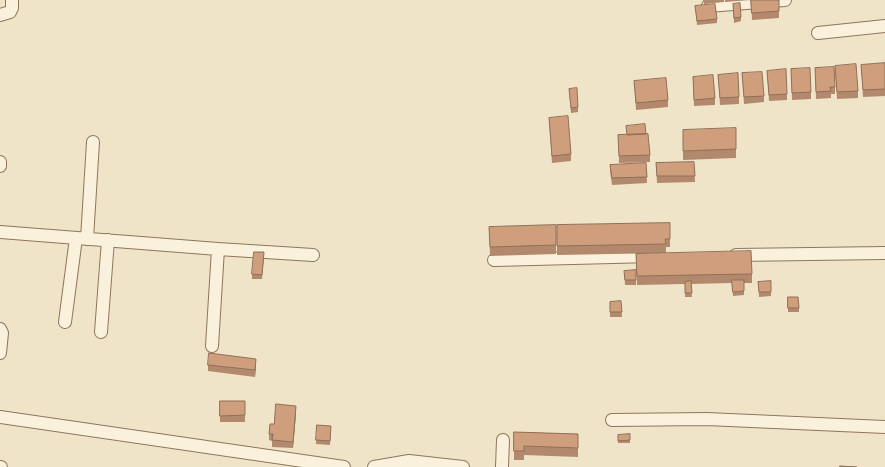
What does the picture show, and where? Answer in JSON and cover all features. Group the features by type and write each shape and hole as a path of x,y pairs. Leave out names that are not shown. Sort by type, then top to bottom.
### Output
{"street":[{"path":"0,15 10,12 12,8 12,0"},
{"path":"708,6 785,0"},
{"path":"818,33 885,26"},
{"path":"65,322 81,238 93,142"},
{"path":"0,232 313,255"},
{"path":"101,332 108,240"},
{"path":"212,346 218,249"},
{"path":"723,255 885,253"},
{"path":"494,260 660,256"},
{"path":"0,329 2,333 0,353"},
{"path":"0,417 344,467"},
{"path":"612,420 707,419 885,426"},
{"path":"502,467 503,440"},
{"path":"374,467 409,461 463,467"}],"building":[{"path":"751,0 779,0 779,11 752,13"},
{"path":"740,3 741,17 734,18 733,4"},
{"path":"715,4 717,19 697,21 695,6"},
{"path":"885,63 885,89 863,90 861,65"},
{"path":"856,64 858,91 837,92 835,66"},
{"path":"834,67 835,87 830,87 831,91 816,92 815,68"},
{"path":"810,68 811,92 792,93 791,69"},
{"path":"786,69 787,94 769,95 767,71"},
{"path":"762,72 764,96 744,97 742,73"},
{"path":"738,73 739,97 720,98 718,75"},
{"path":"713,75 715,98 694,100 693,77"},
{"path":"666,78 668,100 636,103 634,81"},
{"path":"577,88 578,107 571,108 569,89"},
{"path":"568,116 571,154 552,156 549,118"},
{"path":"645,124 646,134 627,135 626,126"},
{"path":"736,128 736,149 683,151 683,130"},
{"path":"648,134 650,155 619,156 618,135"},
{"path":"694,162 695,176 657,176 656,163"},
{"path":"646,163 647,177 612,178 610,165"},
{"path":"670,223 670,239 665,239 666,244 557,246 557,225"},
{"path":"556,225 556,245 490,247 489,227"},
{"path":"751,251 752,274 637,276 636,254"},
{"path":"254,252 264,252 262,275 252,274"},
{"path":"636,270 636,280 625,280 624,271"},
{"path":"732,280 744,280 744,291 733,292"},
{"path":"691,281 692,293 685,293 685,282"},
{"path":"771,281 771,292 759,292 758,282"},
{"path":"788,297 798,297 799,308 788,308"},
{"path":"621,301 622,312 610,312 610,302"},
{"path":"209,353 256,359 255,370 208,365"},
{"path":"220,401 245,401 245,415 220,416"},
{"path":"276,404 296,406 293,442 272,440 273,434 269,434 270,424 274,424"},
{"path":"317,425 331,426 330,441 316,440"},
{"path":"514,432 578,434 578,448 524,446 524,451 514,451"},
{"path":"630,434 630,440 618,441 618,435"}]}
